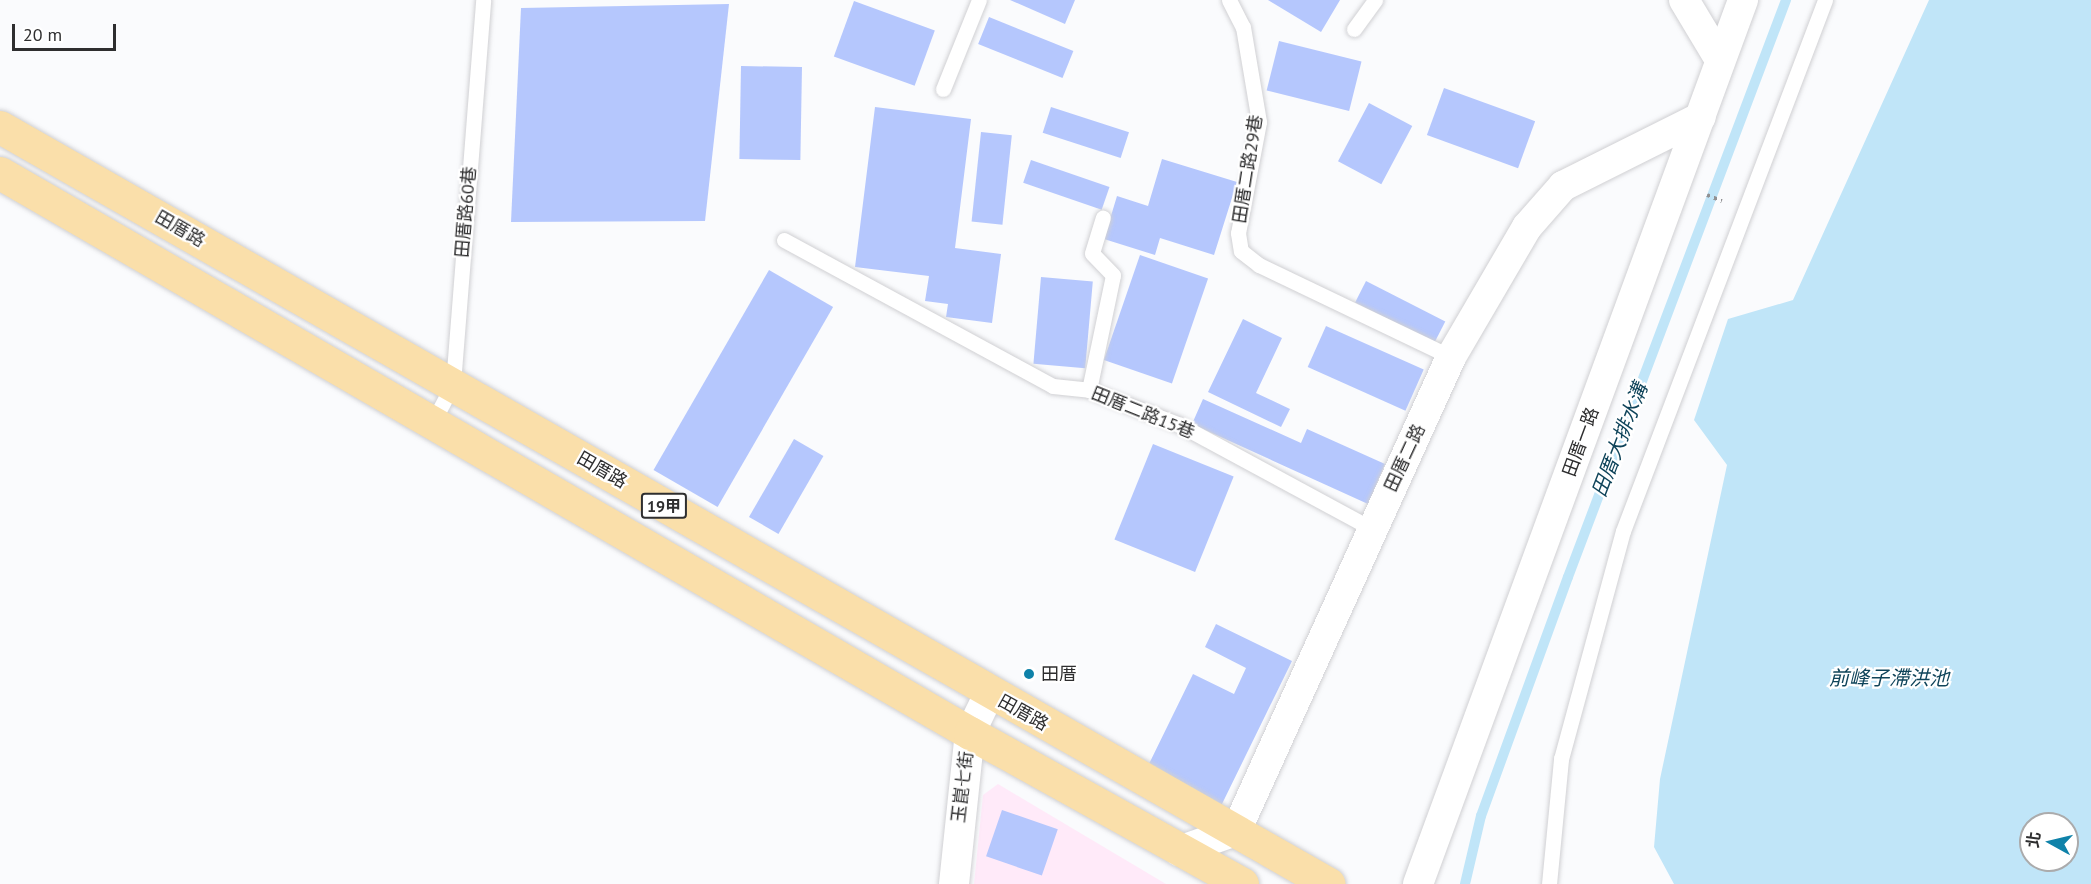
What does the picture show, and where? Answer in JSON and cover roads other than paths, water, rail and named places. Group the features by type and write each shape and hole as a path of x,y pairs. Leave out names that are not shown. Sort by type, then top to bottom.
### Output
{"main road":[{"name":"田厝路","path":"0,127 453,384 989,694 1329,884"},
{"name":"19甲","path":"0,173 434,420 970,733 1242,884"}],"street":[{"path":"1684,0 1720,60"},
{"name":"田厝一路","path":"1418,884 1743,0"},
{"name":"田厝二路","path":"1236,831 1451,357 1527,227 1563,186 1701,117"},
{"name":"玉崑七街","path":"954,884 970,733 989,694"},
{"path":"1179,851 1236,831"}],"lane":[{"name":"田厝路60巷","path":"434,420 453,384 483,0"},
{"path":"943,89 979,0"},
{"name":"田厝二路29巷","path":"1229,0 1243,27 1259,122 1238,233 1241,251 1259,265 1451,357"},
{"path":"1354,29 1375,0"},
{"path":"1549,884 1561,759 1623,531 1825,0"},
{"path":"1089,390 1113,275 1092,253 1103,218"},
{"name":"田厝二路15巷","path":"784,240 1053,386 1089,390 1180,425 1372,529"}],"water":[{"name":"前峰子滯洪池","path":"1929,0 2091,0 2091,884 1674,884 1654,847 1660,779 1727,465 1694,420 1728,319 1793,300"}],"waterway":[{"name":"田厝大排水溝","path":"1465,884 1481,816 1568,577 1786,0"}],"place":[{"name":"田厝","path":"1029,674"}]}
